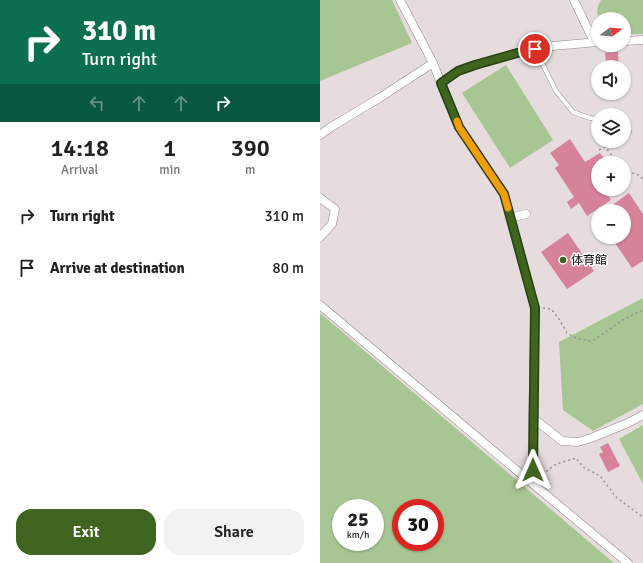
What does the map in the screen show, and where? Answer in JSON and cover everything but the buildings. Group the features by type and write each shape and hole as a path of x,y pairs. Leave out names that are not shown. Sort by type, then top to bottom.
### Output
{"street":[{"path":"400,0 433,64 459,127 504,194 535,308 533,470 527,479"},
{"path":"574,0 591,32"},
{"path":"631,41 643,40"},
{"path":"441,83 458,71 521,52 553,46 591,42"},
{"path":"320,135 330,127 433,64"},
{"path":"320,198 335,209 332,224 320,237"},
{"path":"510,218 526,214"},
{"path":"320,305 628,563"},
{"path":"533,418 562,441 578,442 628,423 643,415"}],"lane":[{"path":"535,49 556,91 573,112 591,118"}],"path":[{"path":"599,150 605,147 612,156"},
{"path":"631,173 637,174 643,179"},
{"path":"535,308 551,308 567,333 576,338 590,341 594,340 624,319 643,310"},
{"path":"533,470 547,471 556,464 576,458 583,467 600,476 617,498 643,517"}],"green space":[{"path":"320,0 392,0 412,43 320,81"},
{"path":"601,0 643,0 643,34 631,34 631,12 597,12"},
{"path":"506,65 553,140 510,168 462,93"},
{"path":"643,298 643,404 593,431 563,410 559,342"},
{"path":"320,313 614,563 320,563"},
{"path":"643,425 643,484 619,439"}],"slow traffic":[{"path":"457,121 459,127 504,194 508,208"}],"place":[{"name":"体育館","path":"563,260"}],"route":[{"path":"533,470 535,308 504,194 459,127 441,83 458,71 535,49"}]}
